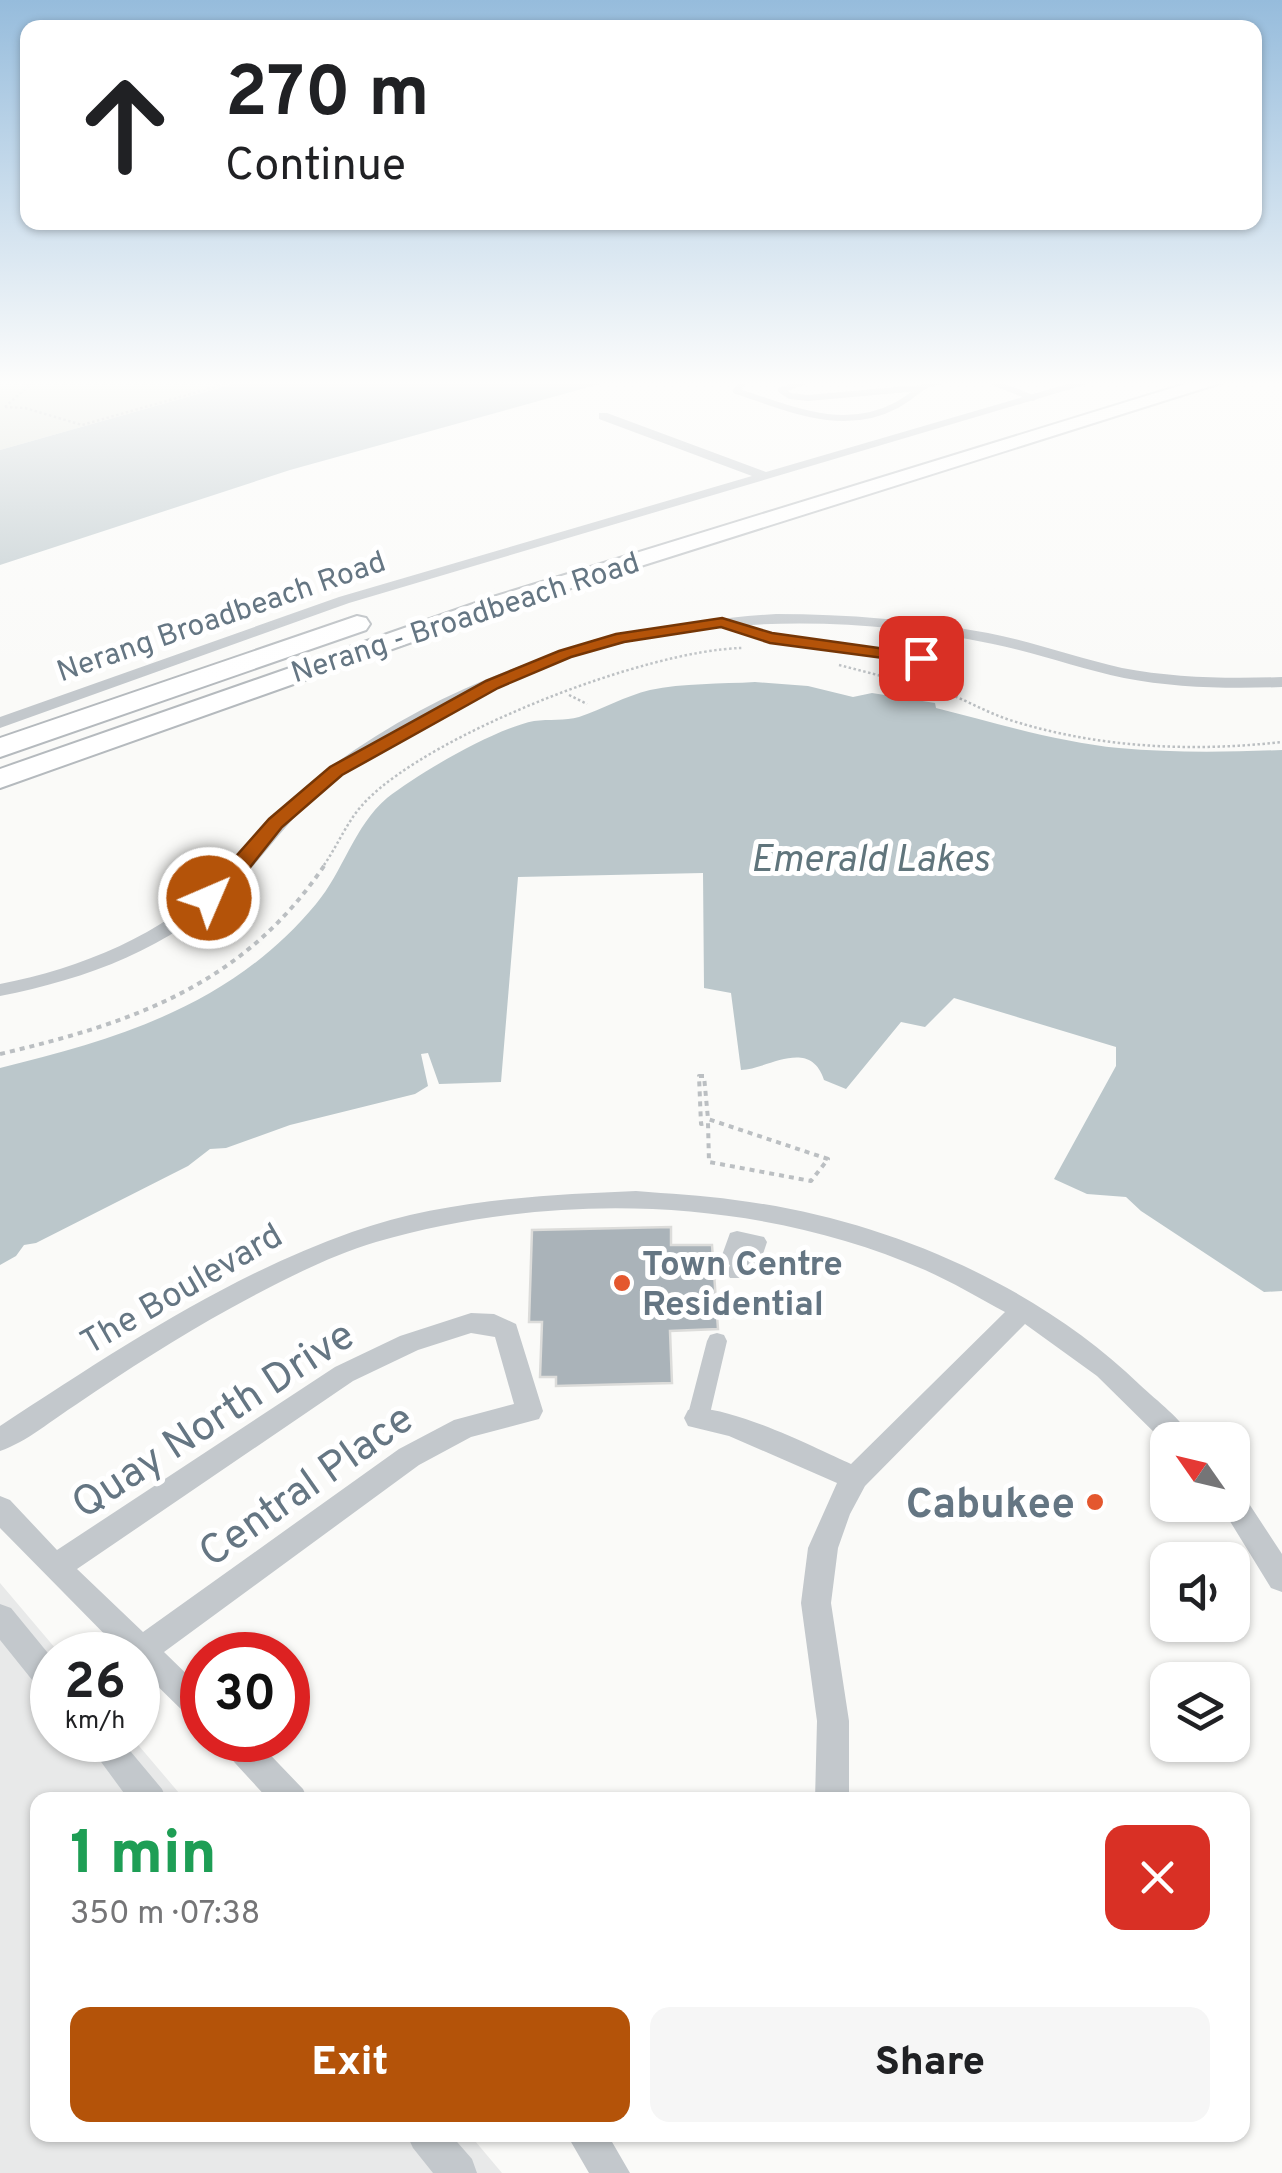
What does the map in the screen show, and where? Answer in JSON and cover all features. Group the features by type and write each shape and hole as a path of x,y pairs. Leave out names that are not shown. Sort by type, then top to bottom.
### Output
{"main road":[{"name":"Nerang - Broadbeach Road","path":"0,748 386,614 822,481"},
{"name":"Nerang - Broadbeach Road","path":"0,779 502,602 892,481"}],"street":[{"name":"Nerang Broadbeach Road","path":"0,723 344,600 746,481"},
{"path":"0,990 86,967 178,922 229,881 276,823 326,778 492,684 590,646 655,631 722,622 820,618 901,624 994,639 1165,680 1282,682"},
{"name":"The Boulevard","path":"0,1440 223,1299 365,1236 476,1211 554,1200 623,1197 699,1202 809,1221 896,1248 958,1275 1094,1357 1161,1422"},
{"path":"742,1257 755,1211"},
{"path":"832,1792 834,1721 816,1603 823,1548 836,1512 855,1478 1022,1311"},
{"name":"Quay North Drive","path":"55,1568 344,1374 408,1342 471,1323 494,1324 507,1331 529,1411"},
{"path":"718,1341 698,1418 734,1426 855,1478"},
{"name":"Central Place","path":"160,1638 409,1457 464,1428 529,1411"},
{"path":"0,1508 122,1632"},
{"path":"1245,1522 1282,1579"},
{"path":"0,1617 30,1654"},
{"path":"160,1668 180,1688"},
{"path":"119,1762 143,1792"},
{"path":"256,1762 284,1792"},
{"path":"432,2142 458,2173"},
{"path":"591,2142 611,2173"}],"lane":[{"path":"722,622 770,638 921,658 909,682"}],"path":[{"path":"567,694 587,704"},
{"path":"0,1054 96,1032 174,1000 209,979 242,957 294,906 365,802 379,790 425,759 527,711"},
{"path":"699,1076 704,1076 708,1120 828,1159 811,1182 798,1179 709,1162 708,1124 702,1124 699,1076"}],"shaded area":[{"path":"0,1583 42,1632 30,1632 30,1762 153,1762 178,1792 30,1792 30,2142 476,2142 502,2173 0,2173"}],"water":[{"path":"0,481 255,481 0,565"},
{"name":"Emerald Lakes","path":"755,682 808,686 853,697 872,693 935,703 936,708 1096,745 1139,750 1282,750 1282,1291 1264,1292 1141,1211 1126,1197 1087,1194 1054,1179 1116,1066 1116,1047 954,998 925,1027 901,1022 846,1089 824,1080 818,1067 799,1058 741,1070 731,993 704,988 703,873 518,877 501,1082 439,1084 428,1053 421,1054 428,1086 415,1094 290,1125 226,1148 210,1149 188,1166 36,1243 24,1245 16,1256 0,1265 0,1068 131,1030 172,1013 248,968 316,904 357,835 387,798 478,742 534,721 579,717 650,690"}],"building":[{"name":"Town Centre Residential","path":"671,1227 671,1245 712,1245 718,1329 670,1331 672,1383 556,1386 556,1377 540,1377 542,1322 529,1322 532,1230"}],"place":[{"name":"Town Centre Residential","path":"622,1283"},
{"name":"Cabukee","path":"1095,1502"}],"route":[{"path":"209,898 229,881 276,823 336,771 492,684 541,662 622,638 722,622 770,638 921,658"}]}
